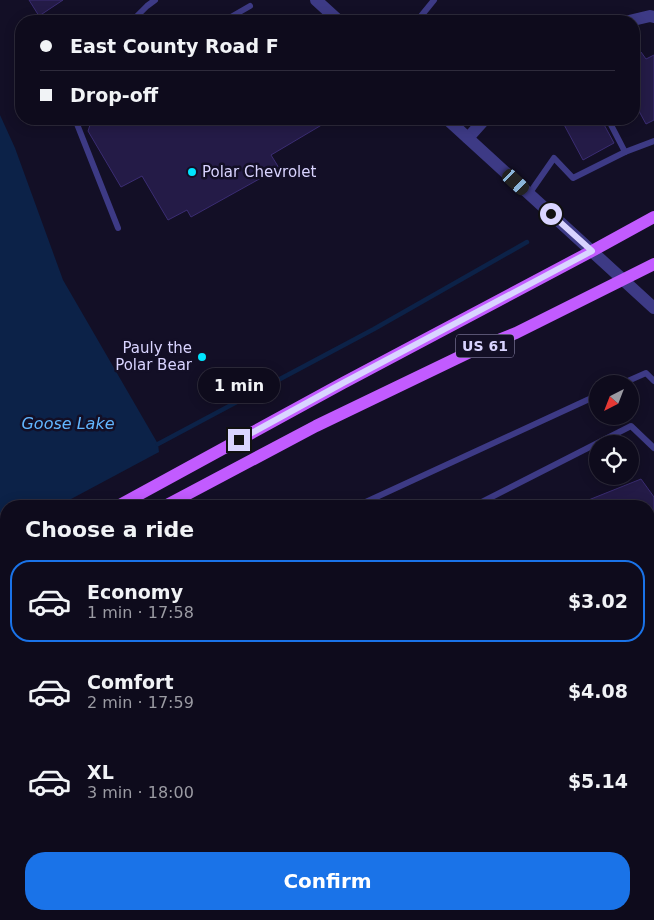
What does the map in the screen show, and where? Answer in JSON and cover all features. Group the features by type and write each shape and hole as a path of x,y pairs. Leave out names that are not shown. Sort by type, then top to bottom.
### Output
{"main road":[{"name":"US 61","path":"129,500 654,217"},
{"name":"US 61","path":"176,500 316,426 476,349 516,333 654,264"}],"street":[{"path":"316,0 332,15"},
{"path":"640,18 654,17"},
{"path":"454,125 654,308"},
{"path":"468,138 480,125"}],"lane":[{"path":"138,15 155,0"},
{"path":"422,15 434,0"},
{"path":"234,15 250,6"},
{"path":"77,125 118,228"},
{"path":"611,125 625,152"},
{"path":"528,194 554,158 573,178 625,152 654,141"},
{"path":"639,375 646,372 654,381"},
{"path":"370,500 589,399"},
{"path":"486,500 630,426 654,448"}],"water":[{"name":"Goose Lake","path":"0,115 15,148 63,280 158,444 159,452 69,500 0,500"}],"building":[{"path":"29,0 63,0 40,15 38,15"},
{"path":"640,53 646,59 654,55 654,120 646,124 640,113"},
{"name":"Polar Chevrolet","path":"90,125 322,125 271,155 279,168 191,217 187,210 168,220 142,176 121,187 88,131"},
{"path":"564,125 604,125 614,143 583,160"},
{"path":"641,479 654,497 654,500 588,500 626,485 639,485 639,480"}],"waterway":[{"path":"158,444 374,329 527,242"}],"place":[{"name":"Polar Chevrolet","path":"192,172"},
{"name":"Pauly the Polar Bear","path":"202,357"}],"route":[{"path":"239,440 592,251 551,214"}]}
